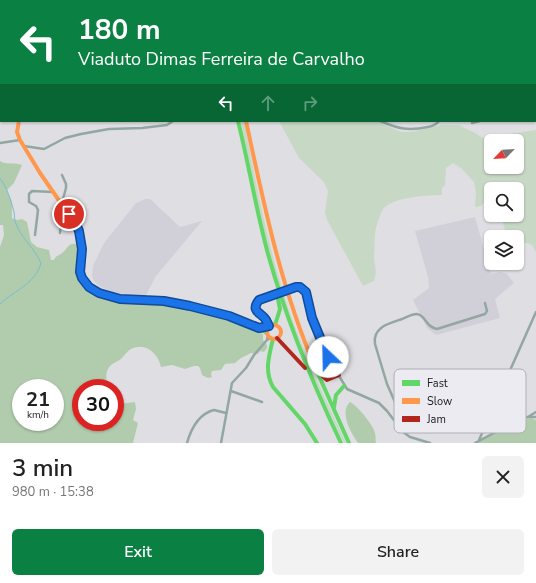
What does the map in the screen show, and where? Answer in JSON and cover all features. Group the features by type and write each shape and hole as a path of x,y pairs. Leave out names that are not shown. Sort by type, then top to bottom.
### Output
{"main road":[{"path":"19,122 17,132 20,140 53,192 76,224 79,231 82,249 80,272 82,278 89,287 99,293 120,299 164,301 190,306 229,316 259,328 281,344 303,365 341,443"},
{"path":"238,122 280,309 271,326 266,368 269,380 273,387 305,424 317,443"},
{"path":"246,122 282,277 315,369 349,443"},
{"path":"268,254 296,340 325,409"},
{"path":"259,328 271,326 279,327 281,331 280,335 270,337"},
{"path":"315,369 327,380 339,375"},
{"path":"334,410 333,400 344,386"}],"street":[{"path":"24,146 44,149 62,140 81,134 109,130 135,129 170,124 172,122"},
{"path":"383,122 410,130 435,125 438,122"},
{"path":"472,123 476,122"},
{"path":"0,143 20,140"},
{"path":"60,233 63,199 66,188 62,175"},
{"path":"35,235 37,208 30,203 29,197 31,192 53,192"},
{"path":"271,326 256,309 256,304 259,300 296,287 302,288 306,292 310,314 325,353 344,386 347,389 379,404 387,411 394,421"},
{"path":"394,400 387,384 375,344 374,339 378,331 387,324 417,314 423,316 428,325 432,328 436,328 484,314 487,311 485,303"},
{"path":"511,369 536,312"},
{"path":"266,319 271,326"},
{"path":"224,443 221,442 232,383 246,368 254,355 270,337"},
{"path":"231,391 262,402"},
{"path":"187,443 193,427 201,417 211,410 226,413"},
{"path":"528,417 536,412"},
{"path":"528,417 536,417"},
{"path":"404,433 410,437 430,443"},
{"path":"479,440 482,433"},
{"path":"475,443 493,433"}],"shaded area":[{"path":"145,199 150,199 180,227 202,221 156,276 146,295 126,295 113,292 99,286 94,281 92,276 93,266 104,243 136,203"},
{"path":"475,217 484,249 484,270 490,270 491,274 501,272 507,274 514,283 495,299 500,318 436,335 427,328 413,300 429,288 428,277 415,231"}],"green space":[{"path":"241,122 244,122 266,229 289,311 304,350 346,443 344,443 311,370 282,295 269,252"},
{"path":"280,122 378,122 401,132 411,132 442,125 459,125 484,138 484,174 524,174 524,134 509,134 536,130 536,252 532,245 524,242 524,230 505,230 503,222 524,222 524,182 484,182 484,202 481,206 475,207 476,192 474,182 461,168 453,163 446,168 445,185 442,188 442,195 420,196 403,199 389,204 384,208 375,231 374,256 376,273 374,281 363,286 327,220 325,212 328,191 324,182 299,158"},
{"path":"0,161 22,165 14,183 7,190 12,202 12,218 17,220 22,219 27,222 31,242 37,247 49,250 51,260 54,260 69,245 76,244 79,252 79,270 82,280 104,297 116,301 172,305 243,322 259,330 263,335 263,340 267,345 267,348 264,352 260,351 258,354 251,353 235,363 225,364 221,370 212,371 212,377 208,378 202,375 198,366 185,369 172,365 161,367 154,353 146,348 136,347 131,349 121,359 109,367 107,370 106,379 72,379 72,431 124,431 124,403 135,402 136,409 133,420 138,423 133,443 0,443 0,247 4,235 3,225 0,225"},
{"path":"350,402 361,411 372,426 375,433 376,443 358,443 355,439 349,428 346,417 347,406"},
{"path":"531,418 536,420 536,443 476,443 494,433 526,433 526,420"}],"waterway":[{"path":"0,178 10,199 15,221 41,263 34,277 0,304"}],"traffic: fast":[{"path":"238,122 256,204 275,278 300,350 341,443"},
{"path":"275,325 280,309 277,294"},
{"path":"155,301 184,304 213,310 241,320 267,333"},
{"path":"273,339 268,363 270,381 273,387 305,424 317,443"},
{"path":"315,367 349,443"},
{"path":"334,407 336,395 344,386"}],"traffic: slow":[{"path":"19,122 17,132 20,140 40,173 76,225 81,243 80,271 85,283 93,290 103,295 127,300 155,301"},
{"path":"246,122 274,246 292,307 315,367"},
{"path":"271,325 277,325 281,329 281,332 281,335 277,339 271,339 267,335 267,329 271,325"}],"traffic: jam":[{"path":"277,338 305,368"},
{"path":"319,373 327,380 339,375"}],"route":[{"path":"69,214 79,231 82,249 80,272 82,278 89,287 99,293 120,299 164,301 190,306 229,316 259,328 269,326 266,319 258,313 256,309 256,304 259,300 296,287 300,287 306,292 312,318 328,357"}]}
